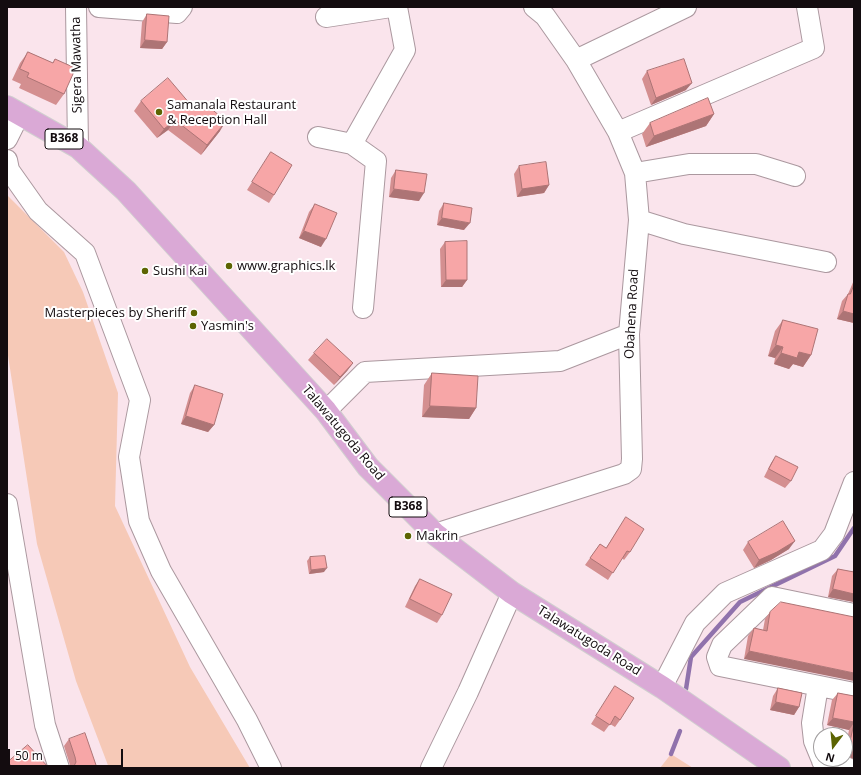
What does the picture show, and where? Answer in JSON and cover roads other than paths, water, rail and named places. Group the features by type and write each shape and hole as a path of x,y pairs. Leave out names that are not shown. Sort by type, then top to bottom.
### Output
{"main road":[{"name":"Talawatugoda Road","path":"11,112 40,125 78,147 126,190 326,411 368,467 435,534 512,592 662,687 779,768"}],"street":[{"name":"Sigera Mawatha","path":"76,7 78,147"},
{"path":"99,7 177,13 182,7"},
{"path":"326,17 391,7"},
{"path":"352,144 405,50 397,7"},
{"name":"Obahena Road","path":"435,534 624,474 631,469 632,451 629,334 639,220 635,173 618,132 576,60 545,16 534,7"},
{"path":"618,132 814,48 807,7"},
{"path":"576,60 675,9"},
{"path":"7,139 11,112"},
{"path":"318,137 352,144 376,161 363,308"},
{"path":"7,160 9,170 38,211 84,253 140,400 129,457 139,521 161,571 247,720 271,768"},
{"path":"635,173 689,164 756,164 795,176"},
{"path":"639,220 684,234 826,262"},
{"path":"326,411 365,372 560,361 629,334"},
{"path":"662,687 696,623 725,593 822,550 834,534 854,482"},
{"path":"7,504 45,725 59,768"},
{"path":"431,768 468,692 512,592"},
{"path":"854,614 772,597 722,645 717,657 720,666 854,693"},
{"path":"813,732 812,723 818,686"}],"waterway":[{"path":"686,689 691,657 740,602 835,556 854,528"},
{"path":"671,754 680,731"}],"place":[{"name":"Samanala Restaurant & Reception Hall","path":"159,112"},
{"name":"www.graphics.lk","path":"229,266"},
{"name":"Sushi Kai","path":"145,271"},
{"name":"Masterpieces by Sheriff","path":"194,313"},
{"name":"Yasmin's","path":"193,326"},
{"name":"Makrin","path":"408,536"}]}
